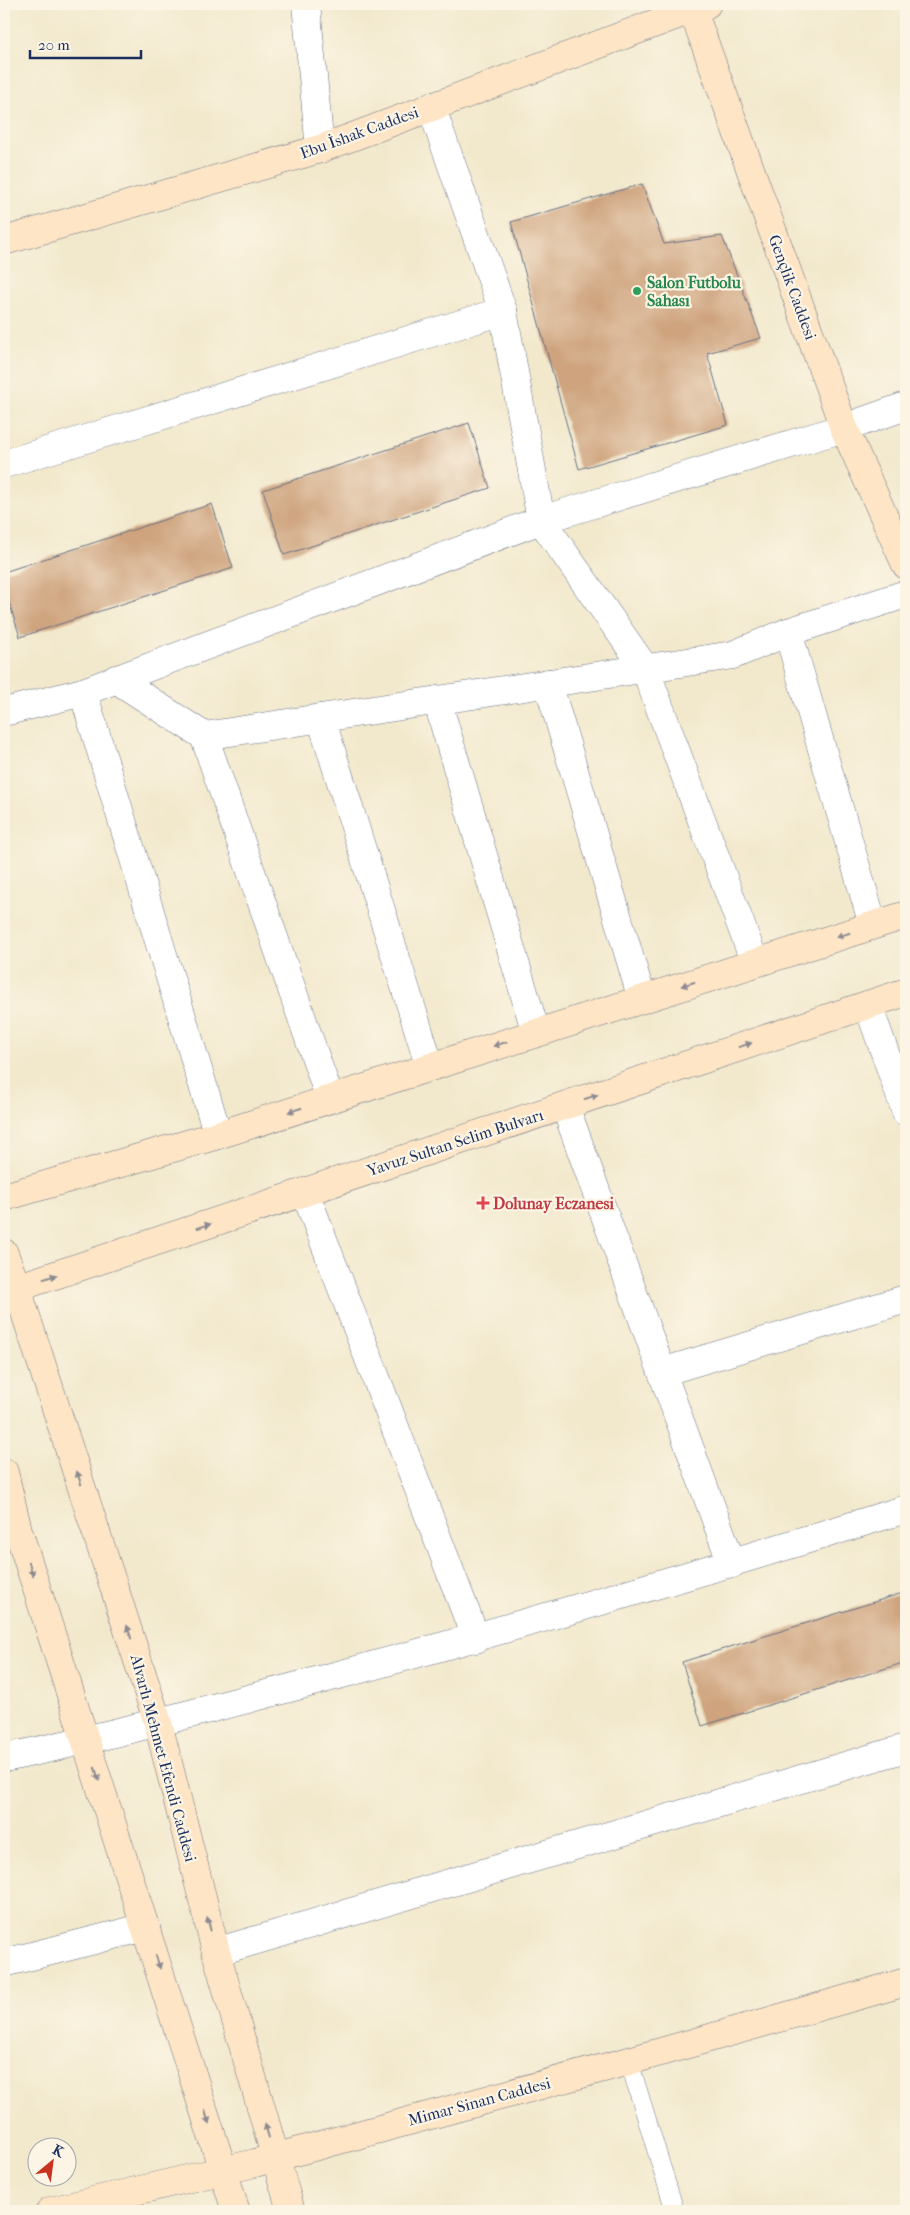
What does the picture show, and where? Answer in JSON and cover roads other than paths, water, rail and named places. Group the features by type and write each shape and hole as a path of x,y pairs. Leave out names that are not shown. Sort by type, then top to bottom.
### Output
{"street":[{"path":"306,4 320,149"},
{"name":"Ebu İshak Caddesi","path":"4,241 320,149 697,5"},
{"name":"Gençlik Caddesi","path":"697,5 844,428 906,565"},
{"path":"431,106 503,310 541,520 645,668 755,963"},
{"path":"4,464 503,310"},
{"path":"4,712 83,692 541,520 844,428 906,406"},
{"path":"204,736 733,655 788,632 906,594"},
{"path":"788,632 873,925"},
{"path":"116,679 204,736 330,1099"},
{"path":"548,683 642,999"},
{"path":"83,692 218,1135"},
{"path":"437,700 536,1033"},
{"path":"321,718 430,1067"},
{"path":"4,1197 218,1135 906,915"},
{"name":"Yavuz Sultan Selim Bulvarı","path":"11,1290 906,992"},
{"path":"868,1004 906,1112"},
{"path":"565,1106 732,1564"},
{"path":"305,1192 476,1639"},
{"name":"Alvarlı Mehmet Efendi Caddesi","path":"4,1253 11,1290 158,1722 216,1952 290,2211"},
{"path":"662,1372 906,1299"},
{"path":"4,1472 11,1532 86,1741 236,2211"},
{"path":"4,1758 86,1741 476,1639 732,1564 906,1509"},
{"path":"216,1952 906,1748"},
{"path":"4,1963 146,1928"},
{"name":"Mimar Sinan Caddesi","path":"50,2211 224,2171 629,2061 906,1982"}],"lane":[{"path":"629,2061 675,2211"}],"place":[{"name":"Salon Futbolu Sahası","path":"637,291"},
{"name":"Dolunay Eczanesi","path":"483,1203"}]}
